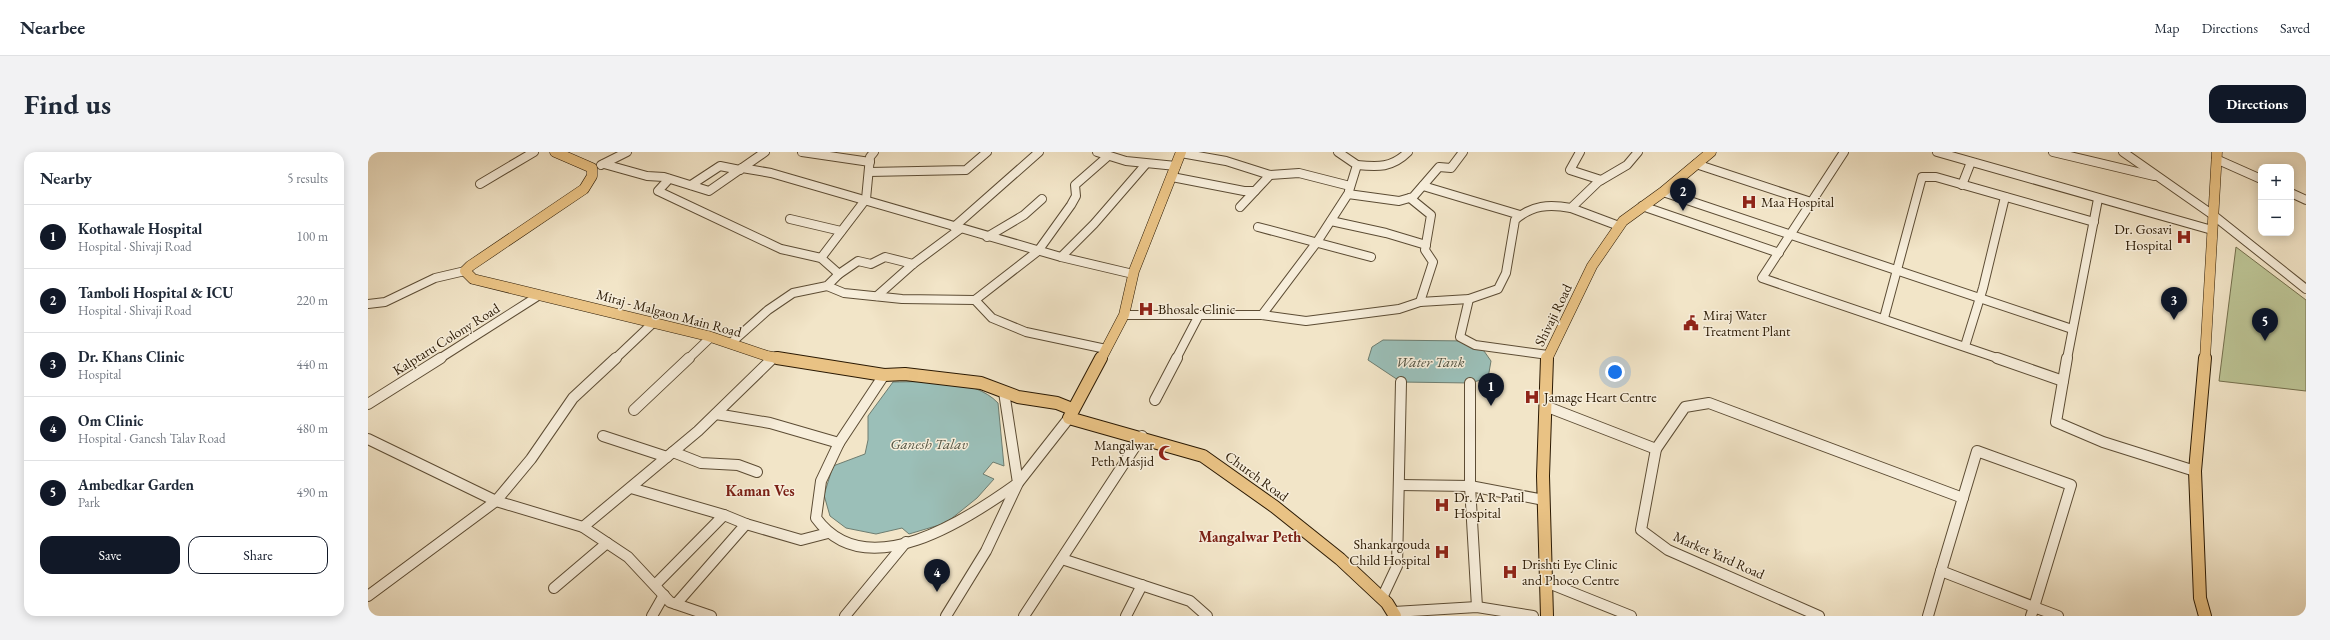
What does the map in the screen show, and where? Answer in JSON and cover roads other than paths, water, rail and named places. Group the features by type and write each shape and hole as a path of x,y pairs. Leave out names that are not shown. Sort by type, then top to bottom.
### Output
{"main road":[{"path":"466,271 584,189 592,176 592,168 555,152"},
{"path":"1071,413 1124,315 1133,274 1181,152"},
{"name":"Shivaji Road","path":"1547,616 1544,500 1545,406 1548,355 1592,266 1619,226 1711,152"},
{"path":"2205,616 2200,598 2195,472 2204,375 2217,155"},
{"name":"Miraj - Malgaon Main Road","path":"466,271 473,279 538,296 654,322 711,337 774,357 884,375 905,374 981,383 1018,397 1057,403 1071,413"},
{"name":"Church Road","path":"1071,413 1202,456 1258,492 1382,598 1394,614"}],"street":[{"path":"480,184 534,152"},
{"path":"592,168 604,164 627,152"},
{"path":"604,164 647,176 669,179 709,191 765,152"},
{"path":"802,152 870,162"},
{"path":"821,258 866,199 870,162 874,152"},
{"path":"869,172 966,170 987,152"},
{"path":"877,296 957,228 1039,152"},
{"path":"1097,152 1107,157 1146,164 1176,166"},
{"path":"1181,152 1202,155 1246,166 1270,175"},
{"path":"1338,152 1349,154 1357,165"},
{"path":"1357,165 1388,167 1400,161 1408,152"},
{"path":"1240,207 1270,175 1277,172 1307,175 1349,190 1399,201 1410,198 1423,186 1439,167 1451,168 1463,152"},
{"path":"1580,152 1570,170 1601,180"},
{"path":"1570,208 1601,180 1626,165 1638,152"},
{"path":"1844,152 1762,278 1884,318 2063,381"},
{"path":"1937,152 2098,199 2212,230"},
{"path":"2053,152 2159,178"},
{"path":"2123,152 2213,215 2306,289"},
{"path":"2217,155 2258,177"},
{"path":"730,344 768,310 793,293 827,286 844,292 902,299 975,300 1038,251 1071,206 1076,196 1075,185 1107,157"},
{"path":"1962,185 1971,162"},
{"path":"1061,257 1094,224 1146,164"},
{"path":"1696,164 1811,202"},
{"path":"1262,315 1331,221 1349,190 1357,165"},
{"path":"691,185 720,166 771,173 866,199 987,237 1061,257 1133,274"},
{"path":"1884,318 1898,271 1922,177 1931,176 2094,222"},
{"path":"1172,177 1244,191 1255,191"},
{"path":"669,179 658,191 781,249 821,258 829,267 839,274"},
{"path":"1423,186 1520,215"},
{"path":"1663,192 1790,236 2072,329"},
{"path":"2294,194 2306,200"},
{"path":"1965,346 1978,298 1983,288 2005,197"},
{"path":"1410,198 1431,215 1425,250 1433,262 1420,302"},
{"path":"987,237 1024,215 1042,199"},
{"path":"2098,199 2072,329 2056,422 2103,442 2195,472"},
{"path":"1124,315 1262,315 1306,321 1399,309 1420,302 1469,299 1498,289 1506,273 1515,220 1531,207 1553,204 1570,208 1619,226"},
{"path":"1642,206 1779,252"},
{"path":"790,219 841,231"},
{"path":"1331,221 1386,233 1426,245"},
{"path":"1258,227 1371,257"},
{"path":"827,286 839,274 858,261 871,264 885,257 913,264"},
{"path":"368,304 375,305 402,295 436,277 466,271"},
{"name":"Kalptaru Colony Road","path":"368,404 538,296"},
{"path":"1469,299 1460,337 1475,345 1548,355"},
{"path":"975,300 992,318 1026,332 1106,349"},
{"path":"1155,400 1199,315"},
{"path":"368,596 496,501 531,459 573,398 654,322"},
{"path":"634,410 711,337"},
{"path":"583,527 670,455 716,414 774,357"},
{"path":"884,375 839,443 821,482 816,518 828,533 858,547 886,548 938,534 977,513 1018,483"},
{"path":"1382,598 1397,566 1400,486 1401,382"},
{"path":"1470,383 1470,486 1477,607"},
{"path":"1004,392 1018,483"},
{"path":"1545,406 1656,449 1685,407 1709,403 1735,411 1963,498"},
{"path":"946,616 986,551 1018,483 1071,413"},
{"path":"716,414 770,423 839,443"},
{"path":"603,436 701,463 738,465 757,472"},
{"path":"1024,616 1142,436"},
{"path":"368,439 496,501 583,527 628,557 670,602 710,616"},
{"name":"Market Yard Road","path":"1656,449 1641,530 1668,550 1819,616"},
{"path":"1928,616 1977,451 2071,485 2032,612"},
{"path":"1400,486 1470,486 1544,500"},
{"path":"630,488 724,515 746,524 801,540 828,533"},
{"path":"995,500 1001,519"},
{"path":"655,585 724,515"},
{"path":"676,604 746,524"},
{"path":"845,616 906,542"},
{"path":"554,588 607,543"},
{"path":"1062,559 1190,601 1207,616"},
{"path":"1941,571 2032,612 2058,616"},
{"path":"1546,582 1631,616"},
{"path":"1126,616 1142,585"},
{"path":"652,616 664,595"},
{"path":"1394,614 1477,607 1533,616"}],"water":[{"name":"Water Tank","path":"1383,340 1468,341 1484,351 1491,361 1488,378 1470,383 1401,382 1368,360 1372,347"},
{"name":"Ganesh Talav","path":"893,382 948,383 976,389 988,395 998,403 1004,466 993,462 983,474 994,479 977,498 946,523 909,534 902,528 876,534 846,528 830,516 824,495 833,466 865,454 868,440 868,416"}],"place":[{"name":"Maa Hospital","path":"1749,202"},
{"name":"Tamboli Hospital & ICU","path":"1683,211"},
{"name":"Dr. Gosavi Hospital","path":"2184,237"},
{"name":"Bhosale Clinic","path":"1146,309"},
{"name":"Dr. Khans Clinic","path":"2174,320"},
{"name":"Miraj Water Treatment Plant","path":"1691,323"},
{"name":"Ambedkar Garden","path":"2265,341"},
{"name":"Jamage Heart Centre","path":"1532,397"},
{"name":"Kothawale Hospital","path":"1491,406"},
{"name":"Mangalwar Peth Masjid","path":"1166,453"},
{"name":"Dr. A R Patil Hospital","path":"1442,505"},
{"name":"Shankargouda Child Hospital","path":"1442,552"},
{"name":"Drishti Eye Clinic and Phoco Centre","path":"1510,572"},
{"name":"Om Clinic","path":"937,592"}],"district":[{"name":"Kaman Ves","path":"760,491"},
{"name":"Mangalwar Peth","path":"1250,537"}]}
